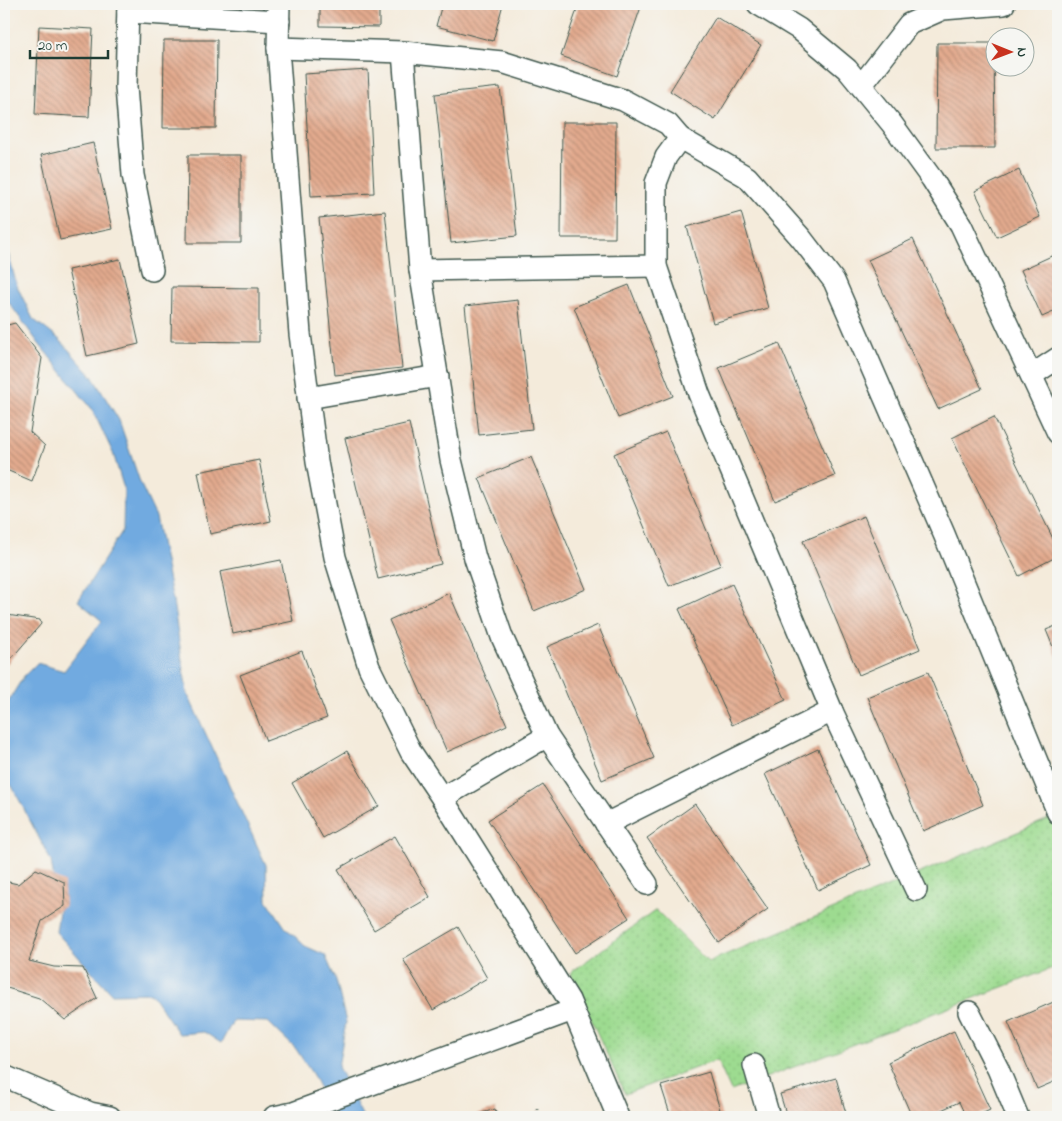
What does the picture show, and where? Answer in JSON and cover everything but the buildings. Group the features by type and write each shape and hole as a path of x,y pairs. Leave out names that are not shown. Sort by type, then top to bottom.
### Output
{"street":[{"path":"758,4 799,28 847,68 892,124 932,179 961,225 1058,434"},
{"path":"861,86 909,24 943,9 1004,4"},
{"path":"152,270 133,175 126,87 128,8 279,12 278,48 300,334 317,462 335,557 369,667 411,752 569,1000 618,1117"},
{"path":"278,48 403,52 502,62 623,100 668,124 680,138 747,177 801,238 834,281 944,534 1058,813"},
{"path":"403,52 420,270 451,460 475,558 502,637 547,736 647,884"},
{"path":"680,138 666,157 656,184 656,266 699,394 832,711 916,890"},
{"path":"420,270 656,266"},
{"path":"1032,375 1058,358"},
{"path":"308,398 438,376"},
{"path":"606,824 832,711"},
{"path":"442,798 547,736"},
{"path":"284,1115 573,1010"},
{"path":"970,1012 998,1069 1018,1117"},
{"path":"754,1065 769,1117"},
{"path":"4,1076 90,1113 110,1117"}],"path":[{"path":"537,1109 539,1117"}],"green space":[{"path":"1058,815 1058,966 731,1091 717,1060 625,1094 570,973 656,910 708,962"}],"water":[{"path":"4,194 9,257 17,286 33,319 60,340 92,376 119,420 141,485 156,517 173,601 187,693 266,865 267,900 285,927 305,946 325,955 336,980 346,1022 338,1067 363,1117 334,1117 313,1075 296,1049 268,1022 233,1021 221,1043 204,1032 179,1034 151,993 112,994 56,932 59,911 51,861 13,788 4,776 4,708 24,676 37,663 64,671 102,621 78,601 123,530 124,489 113,453 92,409 39,344 4,296"}]}
